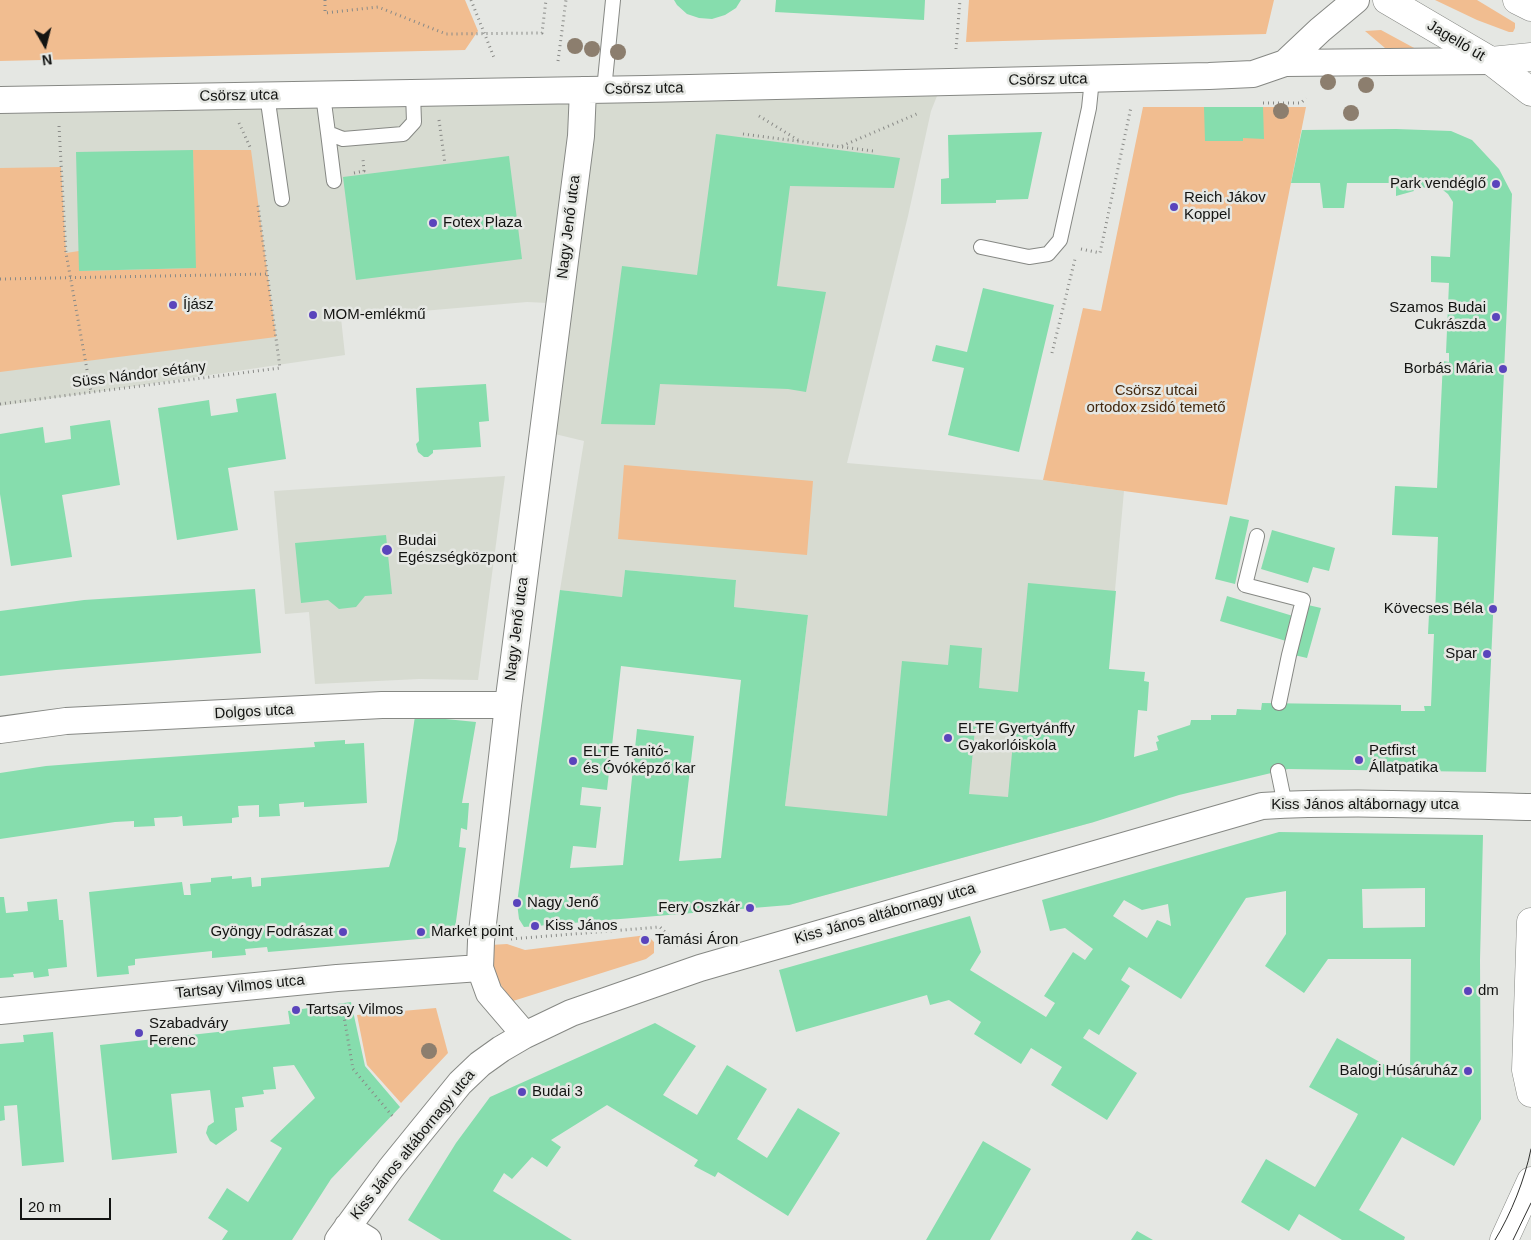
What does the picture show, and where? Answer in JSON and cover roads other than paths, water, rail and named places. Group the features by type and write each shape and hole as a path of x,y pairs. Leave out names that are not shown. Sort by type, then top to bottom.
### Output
{"street":[{"name":"Csörsz utca","path":"1285,63 1356,0"},
{"name":"Jagelló út","path":"1387,0 1491,61 1531,57"},
{"path":"1517,0 1531,6"},
{"name":"Csörsz utca","path":"0,100 1092,79 1253,74 1285,63 1491,61"},
{"path":"1491,61 1531,92"},
{"name":"Nagy Jenő utca","path":"525,1035 489,993 480,968 481,941 508,705 581,136 593,90"},
{"name":"Dolgos utca","path":"0,730 66,721 382,705 508,705"},
{"name":"Kiss János altábornagy utca","path":"351,1236 414,1141 460,1083 480,1064 525,1035 571,1013 700,968 1262,806 1306,803 1531,807"},
{"path":"1531,922 1526,1070 1531,1094"},
{"name":"Tartsay Vilmos utca","path":"0,1011 338,978 480,968"},
{"path":"1504,1240 1531,1181"}],"lane":[{"path":"593,90 613,0"},
{"path":"981,247 1029,257 1048,254 1060,240 1089,108 1092,79"},
{"path":"328,133 342,139 403,134 414,122 413,93"},
{"path":"267,95 282,199"},
{"path":"323,95 334,181"},
{"path":"1257,536 1245,585 1303,600 1279,703"},
{"path":"1278,771 1285,805"}],"tram line":[{"path":"1495,1240 1517,1196 1531,1149"},
{"path":"1513,1240 1531,1203"}],"place":[{"name":"Park vendéglő","path":"1496,184"},
{"name":"Reich Jákov Koppel","path":"1174,207"},
{"name":"Fotex Plaza","path":"433,223"},
{"name":"Íjász","path":"173,305"},
{"name":"MOM-emlékmű","path":"313,315"},
{"name":"Szamos Budai Cukrászda","path":"1496,317"},
{"name":"Borbás Mária","path":"1503,369"},
{"name":"Budai Egészségközpont","path":"387,550"},
{"name":"Kövecses Béla","path":"1493,609"},
{"name":"Spar","path":"1487,654"},
{"name":"ELTE Gyertyánffy Gyakorlóiskola","path":"948,738"},
{"name":"Petfirst Állatpatika","path":"1359,760"},
{"name":"ELTE Tanitó- és Óvóképző kar","path":"573,761"},
{"name":"Nagy Jenő","path":"517,903"},
{"name":"Fery Oszkár","path":"750,908"},
{"name":"Kiss János","path":"535,926"},
{"name":"Gyöngy Fodrászat","path":"343,932"},
{"name":"Market point","path":"421,932"},
{"name":"Tamási Áron","path":"645,940"},
{"name":"dm","path":"1468,991"},
{"name":"Tartsay Vilmos","path":"296,1010"},
{"name":"Szabadváry Ferenc","path":"139,1033"},
{"name":"Balogi Húsáruház","path":"1468,1071"},
{"name":"Budai 3","path":"522,1092"}],"park label":[{"name":"Csörsz utcai ortodox zsidó temető","path":"1156,400"}]}
